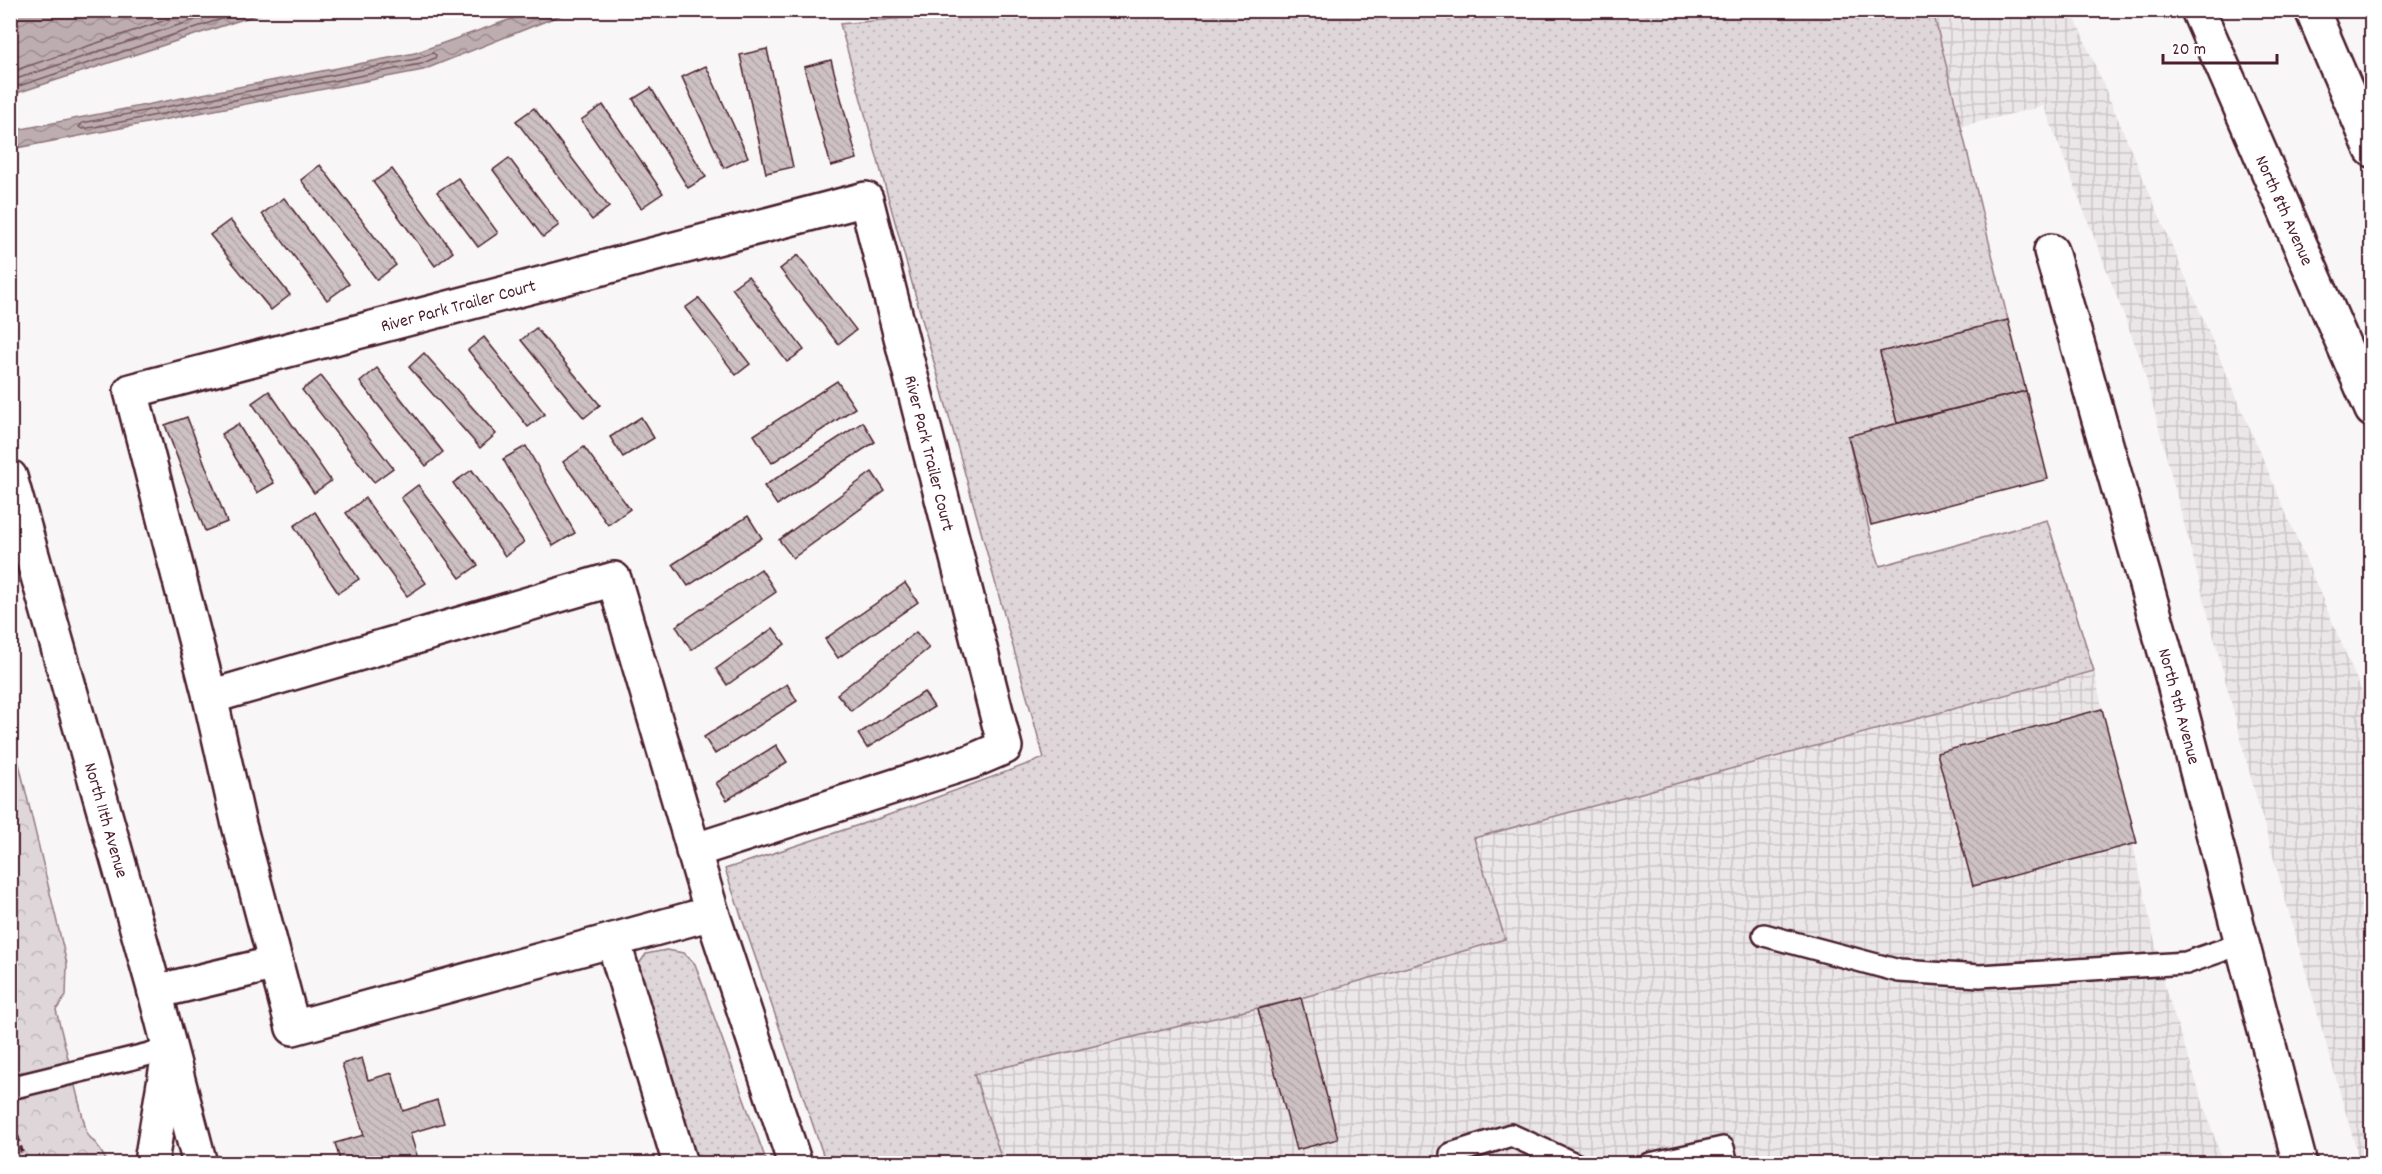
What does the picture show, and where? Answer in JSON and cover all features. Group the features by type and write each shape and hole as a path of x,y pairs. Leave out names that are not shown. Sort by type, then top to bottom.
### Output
{"street":[{"name":"North 8th Avenue","path":"2198,10 2372,410"},
{"path":"2312,10 2372,150"},
{"name":"River Park Trailer Court","path":"210,697 131,391 866,199 1005,747 970,762 693,851"},
{"name":"North 9th Avenue","path":"2051,251 2172,676 2300,1164"},
{"name":"North 11th Avenue","path":"10,477 155,992 200,1164"},
{"path":"712,913 293,1028 239,825 210,697 614,579 712,913 795,1164"},
{"path":"613,940 680,1164"},
{"path":"155,992 276,963"},
{"path":"153,1164 152,1156 170,1048"}],"lane":[{"path":"1764,935 1899,971 1980,976 2186,963 2243,943"},
{"path":"10,1088 170,1048"},
{"path":"1454,1164 1451,1154 1511,1136 1575,1164"},
{"path":"1650,1164 1723,1148 1727,1164"}],"path":[{"path":"10,1113 25,1164"}],"shaded area":[{"path":"1934,11 2072,11 2371,713 2371,1163 2360,1163 2254,789 2141,360 2044,106 1962,126"},
{"path":"2094,671 2166,991 2223,1163 1003,1163 973,1074 1301,998 1505,938 1473,838"}],"green space":[{"path":"989,10 1933,11 2008,320 1880,352 1897,423 1848,437 1870,534 1880,566 2047,520 2094,671 1474,838 1505,939 1301,998 974,1074 1003,1163 826,1163 725,869 883,817 1044,758 840,24"},
{"path":"10,726 67,964 66,996 56,1010 87,1134 108,1163 11,1163"},
{"path":"666,950 684,953 695,964 767,1163 688,1163 634,971 646,954"}],"water":[{"path":"11,10 268,10 268,11 11,95"},
{"path":"534,11 571,11 423,70 11,149 11,131 415,53"}],"building":[{"path":"767,49 793,167 766,173 740,55"},
{"path":"831,60 857,159 831,166 804,67"},
{"path":"706,66 748,157 724,168 682,77"},
{"path":"651,88 706,177 688,188 633,99"},
{"path":"603,105 663,193 641,208 581,120"},
{"path":"534,108 609,207 592,220 516,121"},
{"path":"509,158 559,225 543,237 493,170"},
{"path":"320,165 396,265 377,280 301,180"},
{"path":"392,169 453,252 435,266 373,182"},
{"path":"458,178 498,233 478,247 437,192"},
{"path":"284,198 349,284 327,300 262,214"},
{"path":"230,220 290,295 271,310 210,235"},
{"path":"798,255 856,330 838,344 780,269"},
{"path":"748,276 804,350 787,362 732,288"},
{"path":"699,298 750,364 736,375 685,308"},
{"path":"2008,320 2026,391 1897,423 1880,352"},
{"path":"536,328 600,405 584,418 521,340"},
{"path":"484,337 545,414 528,427 468,350"},
{"path":"424,353 496,434 480,448 409,367"},
{"path":"377,368 443,452 426,466 360,382"},
{"path":"321,376 393,468 374,482 302,390"},
{"path":"837,381 855,408 772,463 754,435"},
{"path":"269,391 331,481 314,493 252,403"},
{"path":"2026,391 2048,479 1871,525 1848,436"},
{"path":"187,417 227,522 205,531 165,425"},
{"path":"641,417 654,438 623,457 610,437"},
{"path":"863,422 875,442 777,505 764,486"},
{"path":"238,424 274,483 257,493 221,434"},
{"path":"526,446 575,533 553,546 503,459"},
{"path":"584,447 630,509 608,525 563,462"},
{"path":"472,470 524,542 505,556 453,483"},
{"path":"872,472 885,491 793,558 779,540"},
{"path":"418,485 478,565 460,578 401,498"},
{"path":"365,498 426,583 407,596 346,513"},
{"path":"315,512 359,579 338,593 294,526"},
{"path":"748,516 762,538 688,586 673,564"},
{"path":"761,569 776,592 691,650 676,626"},
{"path":"905,583 918,602 838,658 825,639"},
{"path":"773,628 785,644 727,685 716,669"},
{"path":"916,632 929,648 851,711 837,694"},
{"path":"787,684 797,701 715,754 704,737"},
{"path":"924,692 934,707 867,748 858,734"},
{"path":"2102,709 2137,843 1973,886 1937,753"},
{"path":"776,745 787,762 727,800 716,783"},
{"path":"1301,998 1338,1139 1296,1150 1258,1009"},
{"path":"362,1058 368,1080 392,1073 403,1111 437,1100 444,1123 410,1133 419,1162 341,1164 335,1143 364,1135 342,1064"}]}
